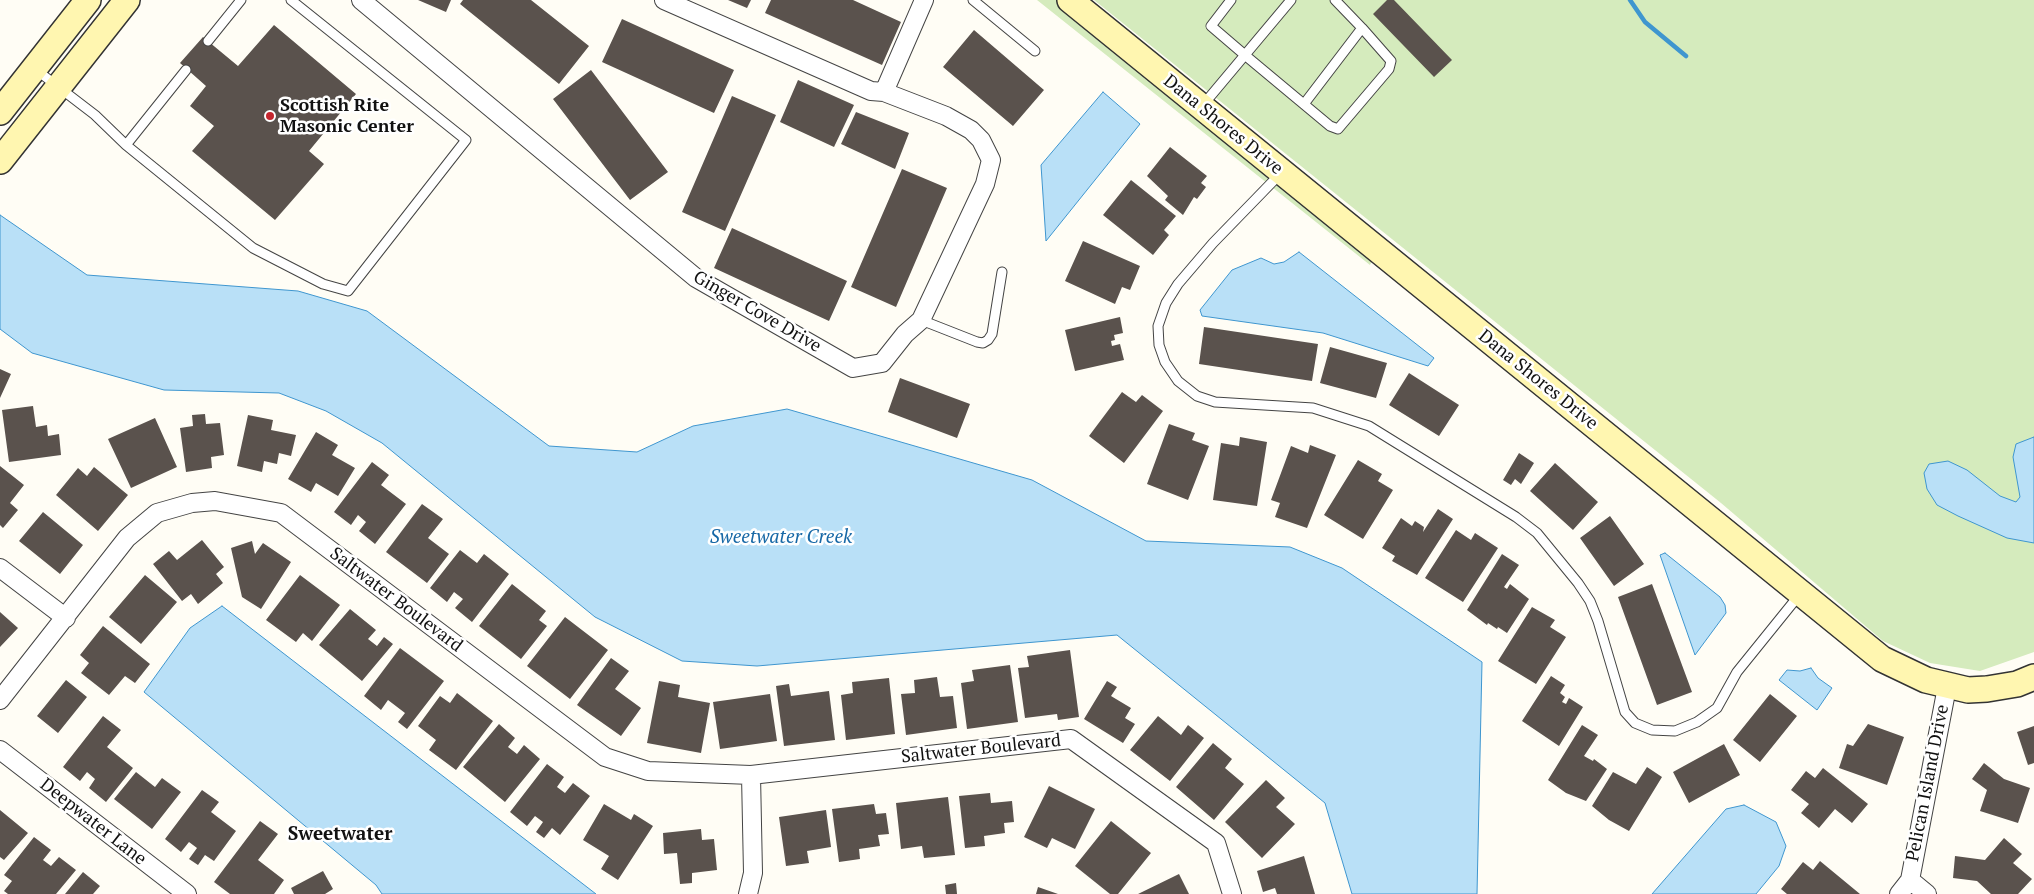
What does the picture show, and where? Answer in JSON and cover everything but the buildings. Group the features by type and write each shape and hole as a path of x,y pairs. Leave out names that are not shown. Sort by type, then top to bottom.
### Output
{"street":[{"path":"0,112 88,0"},
{"path":"0,161 127,0"},
{"name":"Ginger Cove Drive","path":"361,0 696,278 853,368 882,363 904,334 922,320 985,184 991,160 981,140 971,130 946,116 884,92 871,92 664,0"},
{"path":"884,92 924,0"},
{"name":"Dana Shores Drive","path":"1070,0 1882,659 1926,680 1947,687 1987,689 2017,684 2034,676"},
{"name":"Saltwater Boulevard","path":"0,700 127,538 157,513 192,502 215,501 281,513 605,757 648,771 751,775 1071,739 1216,843 1232,894"},
{"path":"0,568 66,618"},
{"name":"Pelican Island Drive","path":"1927,894 1904,887 1947,687"},
{"name":"Deepwater Lane","path":"0,750 186,894"},
{"path":"748,894 753,873 751,775"}],"lane":[{"path":"208,41 241,0"},
{"path":"34,68 95,115 126,145 254,248 323,284 348,291 466,140 291,0"},
{"path":"973,0 1035,51"},
{"path":"1232,0 1211,26 1330,126 1338,128 1389,69 1391,61 1389,56 1335,0"},
{"path":"1202,107 1246,56 1290,0"},
{"path":"1304,104 1362,28"},
{"path":"126,145 186,70"},
{"path":"1281,172 1178,284 1166,303 1158,326 1159,345 1165,362 1178,381 1198,396 1215,402 1313,408 1369,426 1516,517 1537,533 1578,583 1590,601 1625,712 1635,723 1652,730 1675,731 1697,722 1717,708 1737,672 1800,594"},
{"path":"922,320 977,342 988,340 992,334 1002,272"}],"green space":[{"path":"1037,0 1057,0 1374,257 1370,265"},
{"path":"1094,0 2034,0 2034,652 1980,671 1930,663 1883,641 1721,503"}],"water":[{"path":"1103,92 1140,124 1046,241 1041,165"},
{"name":"Sweetwater Creek","path":"0,215 87,275 298,291 367,311 549,446 637,452 693,426 787,409 1032,480 1146,541 1290,547 1342,568 1482,662 1477,894 1352,894 1325,803 1117,635 757,666 682,661 595,617 382,443 326,411 279,393 164,390 32,353 0,329"},
{"path":"1299,252 1434,358 1428,366 1323,333 1202,316 1200,310 1232,270 1261,258 1274,264 1284,262"},
{"path":"2034,437 2034,543 2007,538 1958,516 1937,505 1927,489 1924,473 1929,464 1948,461 1967,470 2000,496 2016,502 2020,497 2013,457 2016,444"},
{"path":"1665,553 1720,597 1725,605 1726,613 1695,655 1660,555"},
{"path":"222,606 596,894 382,894 376,885 144,692 190,628"},
{"path":"1811,668 1818,678 1832,688 1817,710 1779,680 1787,670 1800,671"},
{"path":"1744,805 1776,822 1786,846 1779,866 1756,894 1652,894 1726,809"}],"waterway":[{"path":"1630,0 1645,22 1686,56"}],"place":[{"name":"Scottish Rite Masonic Center","path":"270,116"}],"district":[{"name":"Sweetwater","path":"340,835"}]}
